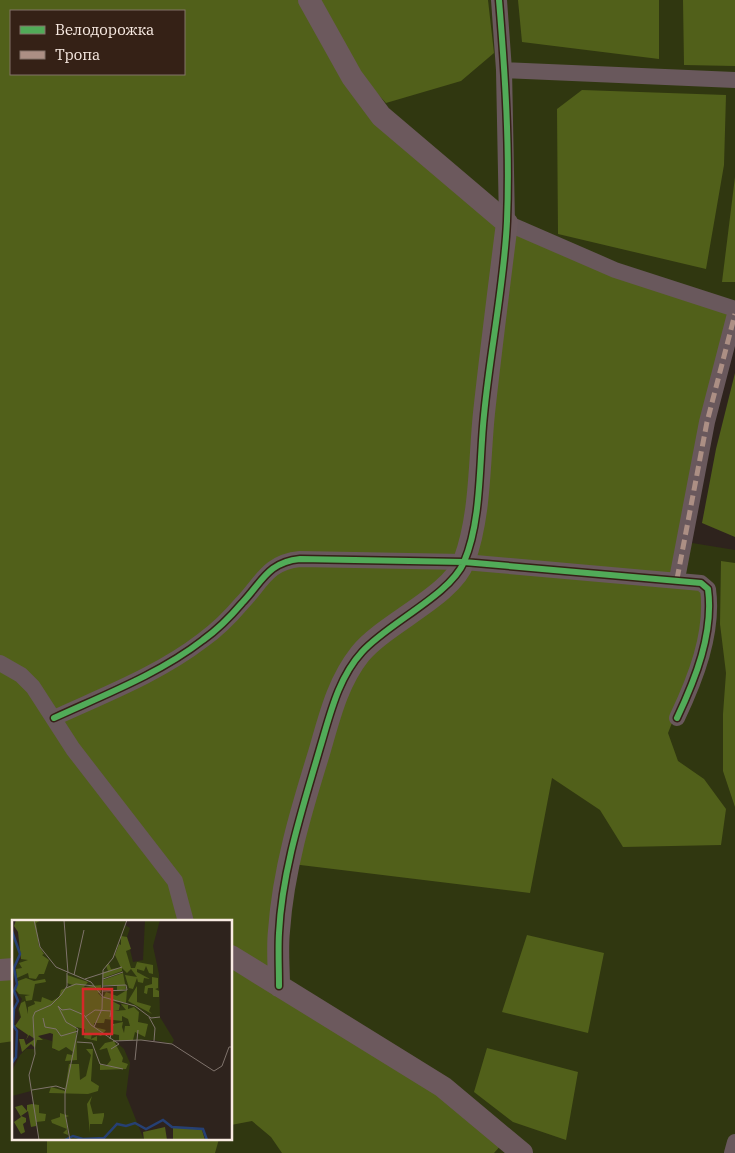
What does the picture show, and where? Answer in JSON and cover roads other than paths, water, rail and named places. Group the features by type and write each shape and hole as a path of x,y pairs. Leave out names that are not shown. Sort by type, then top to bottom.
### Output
{"street":[{"path":"309,0 352,77 381,116 507,223 615,270 735,309"},
{"path":"279,986 279,932 286,873 331,710 344,678 360,654 378,636 454,578 464,562 475,520 484,413 507,223 504,70 499,0"},
{"path":"504,70 735,80"},
{"path":"677,579 707,422 735,314"},
{"path":"54,718 127,684 203,640 242,604 274,566 286,560 464,562 677,579 701,583 706,586 709,614 696,670 676,718"},
{"path":"0,664 21,675 33,687 74,749 174,881 185,920"},
{"path":"232,957 443,1087 522,1153"},
{"path":"732,1153 735,1142"}]}
